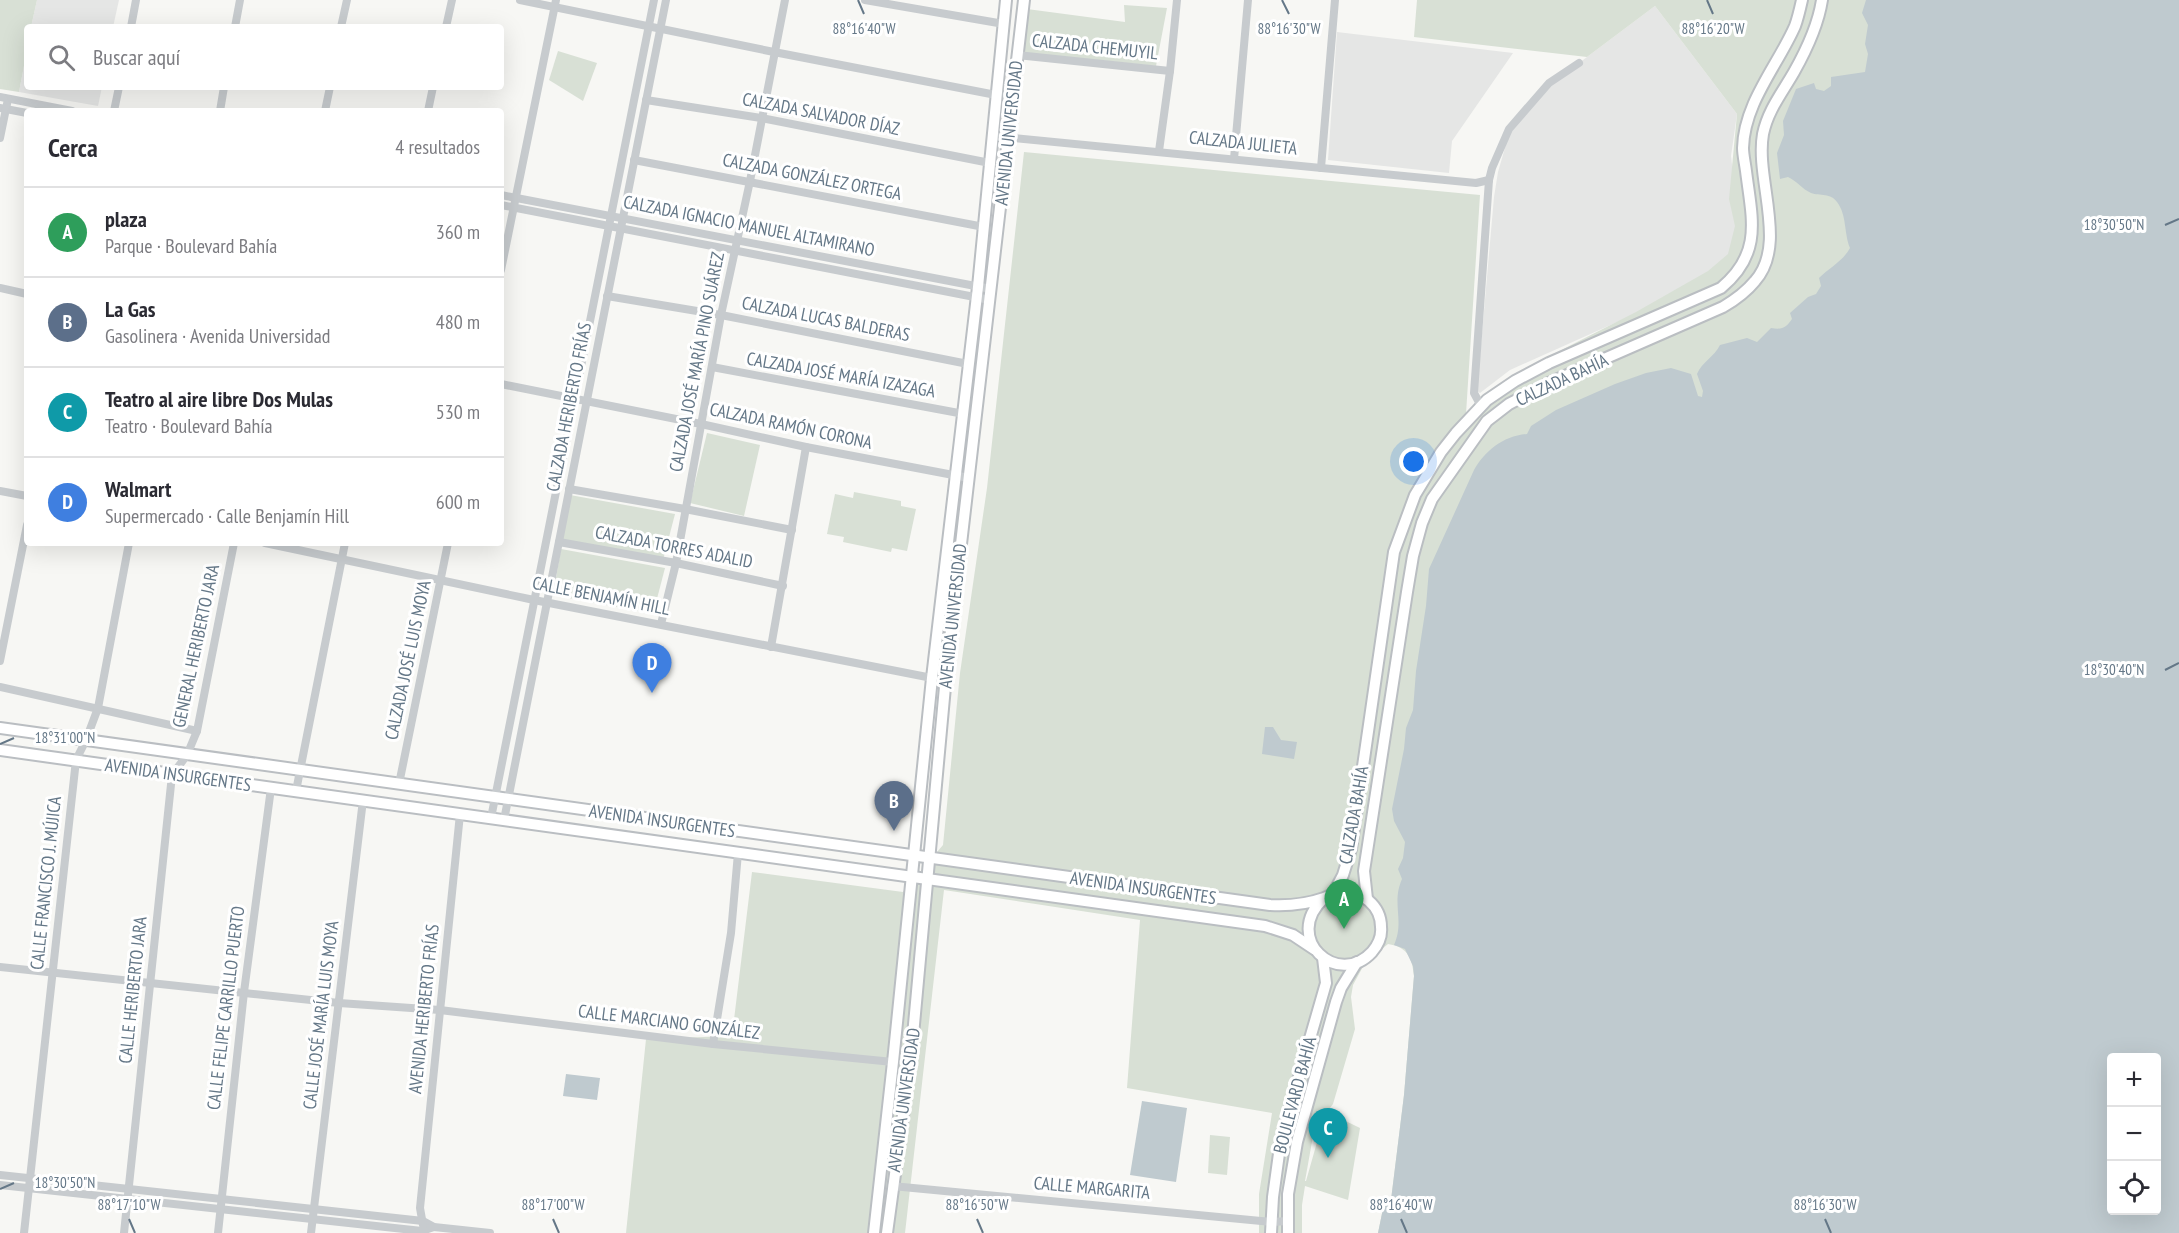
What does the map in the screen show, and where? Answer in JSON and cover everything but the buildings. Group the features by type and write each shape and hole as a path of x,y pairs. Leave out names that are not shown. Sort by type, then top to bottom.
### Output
{"main road":[{"name":"AVENIDA UNIVERSIDAD","path":"874,1233 932,678 978,287 1006,0"},
{"name":"AVENIDA UNIVERSIDAD","path":"887,1233 911,1057 947,665 1024,0"},
{"name":"CALZADA BAHÍA","path":"1328,896 1342,875 1351,849 1394,552 1415,495 1426,474 1455,433 1487,400 1549,363 1721,288 1735,276 1744,262 1753,235 1743,148 1746,128 1759,93 1796,25 1802,0"},
{"name":"CALZADA BAHÍA","path":"1367,899 1364,871 1407,592 1419,534 1432,499 1487,421 1509,404 1549,383 1724,308 1741,296 1756,280 1767,264 1770,242 1763,178 1761,147 1763,134 1776,98 1813,36 1822,0"},
{"path":"1622,332 1631,349"},
{"name":"AVENIDA INSURGENTES","path":"0,728 1270,905 1285,906 1328,896"},
{"name":"AVENIDA INSURGENTES","path":"0,750 1265,926 1293,935 1314,949"},
{"path":"1084,901 1090,880"},
{"path":"1351,892 1367,899 1375,907 1380,917 1380,939 1375,949 1367,957 1357,962 1339,964 1323,958 1314,949 1309,938 1310,916 1315,906 1328,896 1351,892"},
{"name":"BOULEVARD BAHÍA","path":"1272,1227 1281,1139 1326,983 1323,958"},
{"name":"BOULEVARD BAHÍA","path":"1288,1233 1288,1194 1297,1142 1336,1002 1341,988 1357,962"}],"street":[{"path":"132,24 136,0"},
{"path":"236,24 240,0"},
{"path":"342,24 347,0"},
{"path":"447,24 452,0"},
{"path":"519,0 556,3 660,29 996,95"},
{"name":"CALZADA HERIBERTO FRÍAS","path":"491,818 654,0"},
{"name":"CALZADA HERIBERTO FRÍAS","path":"504,820 666,0"},
{"name":"CALZADA JOSÉ MARÍA PINO SUÁREZ","path":"661,624 676,563 721,315 785,0"},
{"path":"865,0 1004,24"},
{"path":"1159,151 1177,0"},
{"path":"1234,159 1248,0"},
{"path":"1320,168 1335,0"},
{"path":"504,255 556,3"},
{"name":"CALZADA CHEMUYIL","path":"1017,55 1170,71"},
{"path":"1481,406 1474,393 1489,180 1509,129 1549,83 1579,63"},
{"path":"115,108 118,90"},
{"path":"220,108 224,90"},
{"path":"326,108 329,90"},
{"path":"429,108 432,90"},
{"path":"0,138 4,98 56,108"},
{"name":"CALZADA SALVADOR DÍAZ","path":"646,100 761,118 990,163"},
{"path":"3,108 24,112"},
{"name":"CALZADA JULIETA","path":"992,136 1476,183 1489,180"},
{"name":"CALZADA GONZÁLEZ ORTEGA","path":"634,160 984,227"},
{"name":"CALZADA IGNACIO MANUEL ALTAMIRANO","path":"504,195 978,287 991,295"},
{"name":"CALZADA IGNACIO MANUEL ALTAMIRANO","path":"504,205 609,228 976,298 991,295"},
{"path":"0,288 24,293"},
{"name":"CALZADA LUCAS BALDERAS","path":"607,296 721,315 968,364"},
{"name":"CALZADA JOSÉ MARÍA IZAZAGA","path":"712,367 964,414"},
{"name":"CALZADA RAMÓN CORONA","path":"504,385 969,478"},
{"path":"771,647 806,447"},
{"path":"569,489 686,508 792,530"},
{"path":"0,491 24,495"},
{"path":"0,661 24,540"},
{"name":"CALZADA TORRES ADALID","path":"559,542 676,563 783,586"},
{"name":"CALLE FRANCISCO J. MÚJICA","path":"24,1233 76,760 98,708 128,546"},
{"name":"GENERAL HERIBERTO JARA","path":"187,754 197,731 233,546"},
{"name":"CALLE BENJAMÍN HILL","path":"279,546 534,600 932,678"},
{"path":"296,791 344,546"},
{"name":"CALZADA JOSÉ LUIS MOYA","path":"399,784 447,546"},
{"path":"0,687 197,731"},
{"name":"CALLE HERIBERTO JARA","path":"124,1233 172,775 187,754"},
{"name":"CALLE FELIPE CARRILLO PUERTO","path":"218,1233 244,992 271,788"},
{"name":"CALLE JOSÉ MARÍA LUIS MOYA","path":"311,1233 363,801"},
{"name":"AVENIDA HERIBERTO FRÍAS","path":"418,1228 460,814"},
{"path":"713,1044 731,933 738,853"},
{"name":"CALLE MARCIANO GONZÁLEZ","path":"0,967 339,1003 440,1010 713,1044 893,1062"},
{"path":"0,1175 315,1209 418,1228"},
{"path":"0,1185 312,1219 490,1233"},
{"name":"CALLE MARGARITA","path":"892,1186 1272,1227 1288,1221"}],"shaded area":[{"path":"0,0 37,0 32,24 24,24 24,66 19,92 0,89"},
{"path":"37,0 119,0 114,24 32,24"},
{"path":"1417,0 2179,0 2179,1233 1378,1233 1385,1199 1391,1200 1404,1095 1414,976 1408,954 1395,945 1388,944 1365,963 1353,985 1351,997 1355,1029 1333,1104 1327,1112 1360,1128 1348,1200 1305,1186 1302,1233 1259,1233 1259,1194 1272,1113 1127,1088 1140,920 944,890 905,1233 626,1233 646,1039 732,1036 752,872 903,892 943,845 960,673 987,488 1024,152 1480,195 1466,414 1522,370 1636,312 1708,271 1728,254 1735,226 1729,199 1737,114 1655,6 1587,57 1414,37","holes":["1325,1114 1306,1181 1313,1136"]},
{"path":"1866,0 2179,0 2179,1233 1378,1233 1385,1199 1391,1200 1404,1095 1414,976 1413,966 1405,949 1394,945 1398,928 1398,896 1402,879 1398,869 1403,858 1405,842 1394,821 1392,809 1406,728 1413,710 1429,569 1474,470 1489,451 1503,441 1527,434 1531,426 1556,410 1646,373 1671,368 1691,374 1698,396 1702,397 1703,391 1697,374 1720,345 1747,338 1757,342 1771,328 1786,326 1792,319 1790,313 1808,297 1816,294 1821,286 1819,278 1840,261 1850,248 1842,213 1835,199 1811,193 1788,177 1780,179 1777,153 1784,135 1783,121 1796,89 1814,83 1816,89 1824,91 1831,86 1831,77 1865,72 1868,54 1865,44 1868,25 1862,13"},
{"path":"1124,5 1167,8 1156,66 1019,52 1027,9 1125,22"},
{"path":"1655,6 1737,114 1731,156 1740,229 1729,260 1644,310 1510,370 1480,393 1477,391 1494,197 1498,172 1509,134 1551,84"},
{"path":"1337,32 1513,53 1452,141 1449,173 1328,160"},
{"path":"558,51 597,63 583,101 549,80"},
{"path":"24,66 24,90 101,90 98,106 19,92"},
{"path":"707,433 760,445 744,516 690,503"},
{"path":"854,492 901,501 901,506 916,509 907,551 892,548 891,552 843,542 844,537 827,534 835,494 853,498"},
{"path":"570,495 675,514 662,564 562,541"},
{"path":"561,549 665,568 653,614 553,595"},
{"path":"1265,727 1273,727 1281,740 1297,742 1294,759 1262,754"},
{"path":"566,1074 600,1078 597,1100 563,1096"},
{"path":"1142,1101 1187,1108 1176,1182 1130,1175"},
{"path":"1210,1135 1230,1137 1227,1175 1208,1173"}],"place":[{"name":"Walmart","path":"652,693"},
{"name":"La Gas","path":"894,831"},
{"name":"plaza","path":"1344,929"},
{"name":"Teatro al aire libre Dos Mulas","path":"1328,1158"}]}
